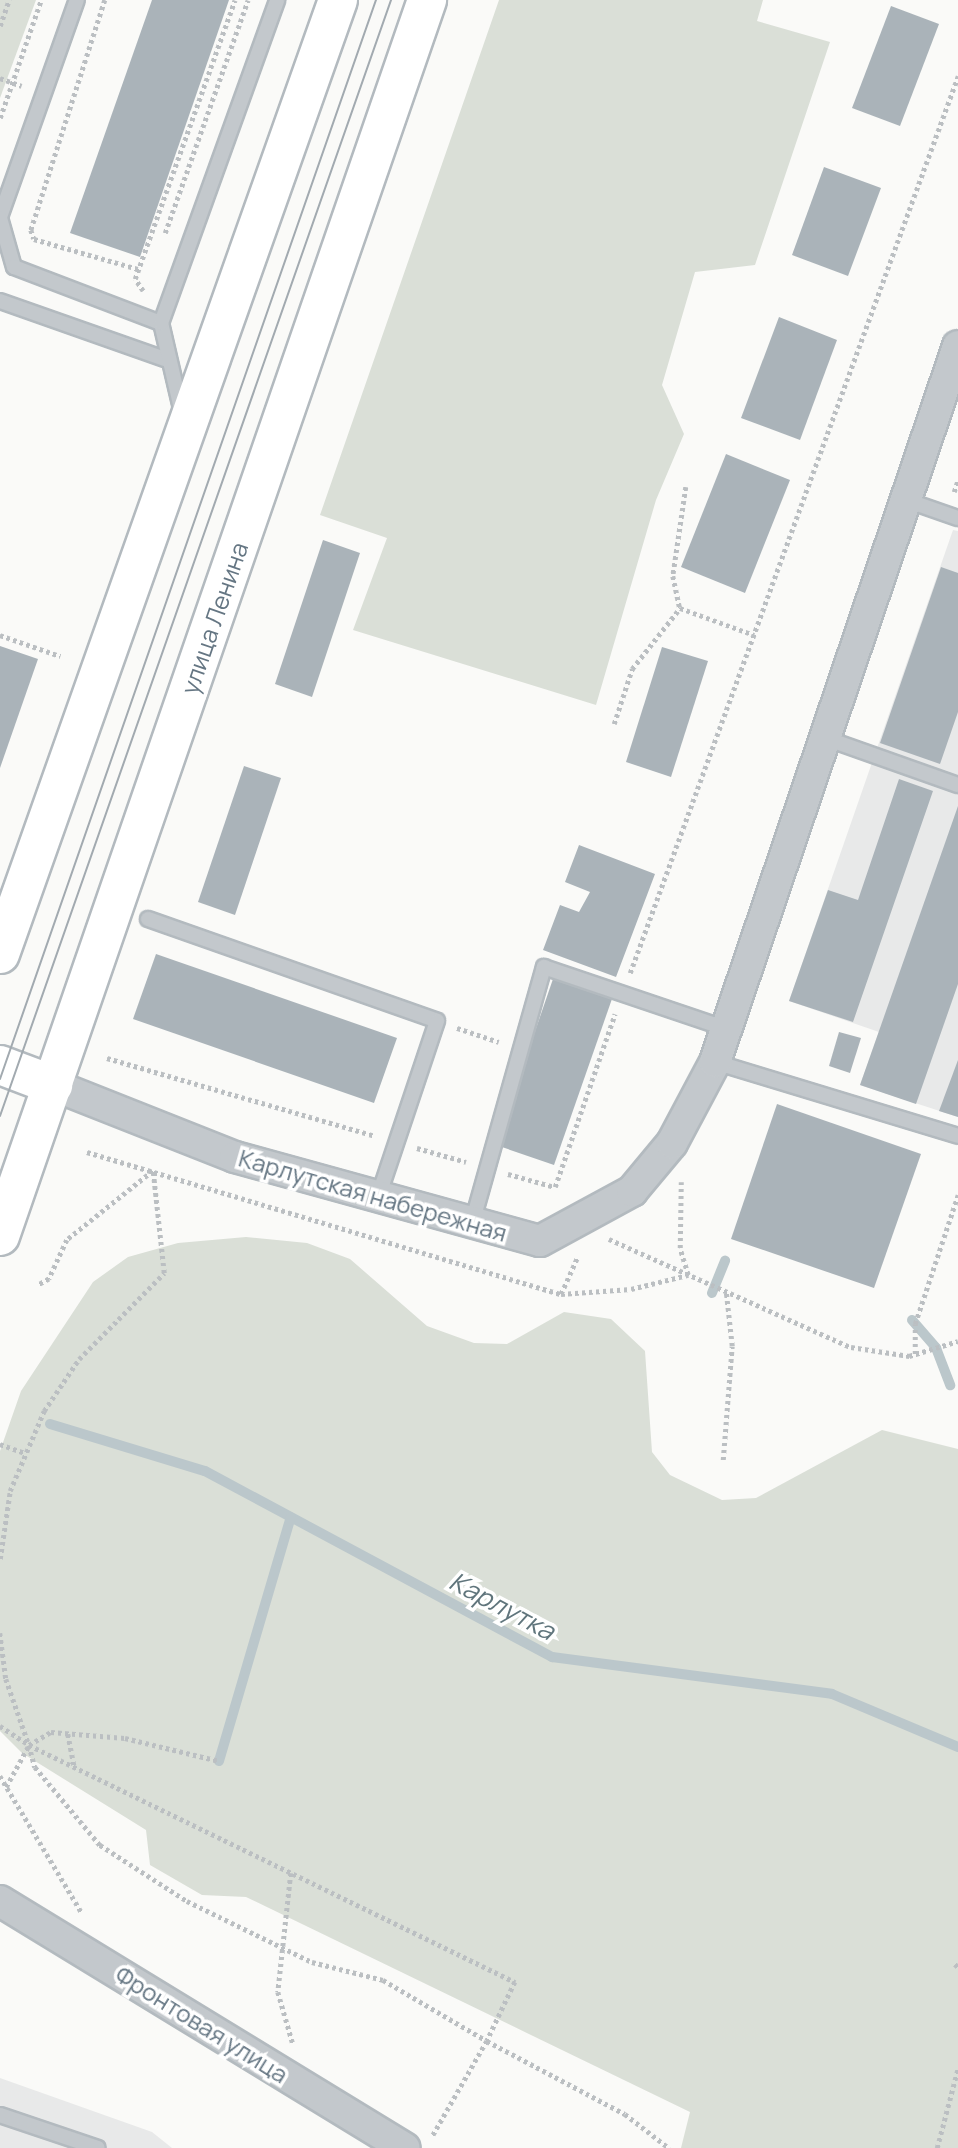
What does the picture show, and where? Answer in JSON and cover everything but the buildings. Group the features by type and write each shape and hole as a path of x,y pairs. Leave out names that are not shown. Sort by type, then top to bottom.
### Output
{"main road":[{"path":"0,954 338,0"},
{"name":"улица Ленина","path":"0,1236 427,0"},
{"path":"0,1065 53,1084"}],"street":[{"name":"Карлутская набережная","path":"53,1084 235,1157 377,1200 540,1241 584,1222 632,1191 672,1143 715,1062 903,499 958,346"},
{"name":"Фронтовая улица","path":"0,1901 374,2140 404,2148"}],"lane":[{"path":"77,0 0,217 13,267 143,312 161,323"},
{"path":"187,426 165,359 161,323 276,0"},
{"path":"0,300 165,359"},
{"path":"903,499 958,518"},
{"path":"825,738 958,785"},
{"path":"148,919 437,1021 377,1200"},
{"path":"472,1223 544,967 623,991 727,1028"},
{"path":"715,1062 958,1136"},
{"path":"0,2115 98,2148"}],"path":[{"path":"0,26 9,0"},
{"path":"0,118 41,0"},
{"path":"105,0 31,230 34,239 138,269"},
{"path":"144,293 135,279 138,269 235,0"},
{"path":"162,242 248,0"},
{"path":"107,1058 555,1187 623,991 958,76"},
{"path":"0,78 13,83"},
{"path":"182,148 194,152"},
{"path":"143,312 144,293 149,280"},
{"path":"680,608 673,576 686,488"},
{"path":"680,608 754,635"},
{"path":"614,724 632,669 680,608"},
{"path":"0,635 61,656"},
{"path":"437,1021 520,1049"},
{"path":"0,1559 10,1491 25,1453 79,1359 164,1273 153,1171 67,1240 49,1279 38,1284"},
{"path":"915,1354 915,1324 958,1195"},
{"path":"561,1294 631,1289 688,1275"},
{"path":"723,1460 732,1346 726,1292"},
{"path":"928,1350 958,1341"},
{"path":"0,1444 25,1453"},
{"path":"0,1633 6,1679 35,1767 100,1845 187,1901 312,1962 383,1980 487,2041 625,2114 669,2148"},
{"path":"0,1726 29,1745 514,1982 487,2041 432,2135"},
{"path":"6,1787 29,1745 51,1732 125,1738 219,1761"},
{"path":"68,1734 75,1767"},
{"path":"0,1776 88,1922"},
{"path":"291,1873 278,1992 295,2051"},
{"path":"937,2148 958,2068"}],"shaded area":[{"path":"0,0 36,0 0,98"},
{"path":"499,0 763,0 757,21 830,42 755,265 695,272 662,385 684,434 656,500 596,705 353,630 387,538 320,515"},
{"path":"953,530 958,531 958,1117 860,1085 879,1032 789,1001"},
{"path":"246,1237 307,1243 350,1259 427,1326 474,1343 507,1344 564,1312 611,1319 645,1351 652,1452 670,1475 722,1500 756,1498 882,1430 958,1449 958,2148 681,2148 690,2112 246,1897 202,1895 150,1865 146,1830 22,1753 0,1731 0,1451 21,1391 93,1282 128,1257 178,1243"},
{"path":"0,2078 152,2132 172,2148 0,2148"}],"waterway":[{"path":"712,1293 725,1261"},
{"path":"912,1320 936,1348 950,1385"},
{"name":"Карлутка","path":"50,1424 205,1471 552,1657 832,1694 958,1747"},
{"path":"219,1761 291,1517"}],"tram line":[{"path":"0,1079 376,0"},
{"path":"0,1116 391,0"}]}
